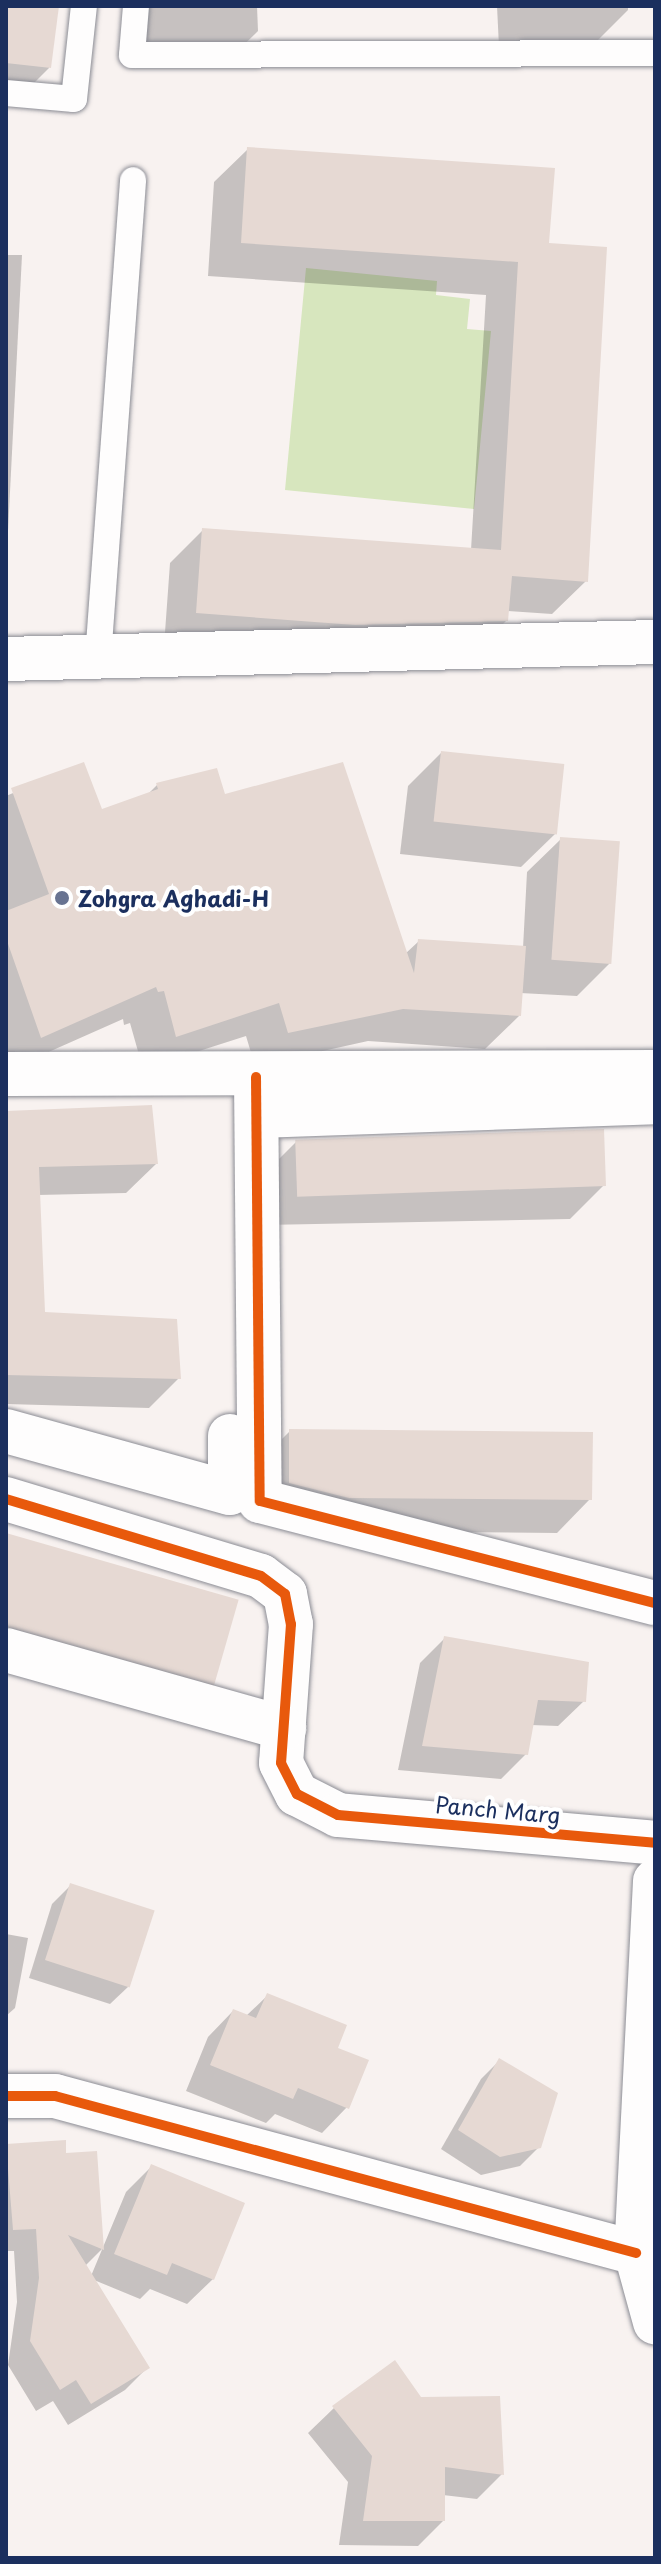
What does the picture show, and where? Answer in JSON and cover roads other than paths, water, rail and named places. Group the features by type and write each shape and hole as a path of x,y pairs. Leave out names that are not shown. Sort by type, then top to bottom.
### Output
{"street":[{"path":"6,659 655,642"},
{"path":"246,1090 655,1072"},
{"path":"6,1074 246,1090 655,1102"},
{"path":"6,1431 230,1493 246,1090"},
{"path":"246,1090 260,1501 655,1603"},
{"path":"6,1499 261,1576 285,1594 291,1624 284,1728 6,1650"},
{"name":"Panch Marg","path":"284,1728 281,1763 297,1794 338,1815 655,1843"},
{"path":"655,1881 636,2253 655,2322"},
{"path":"6,2096 55,2096 636,2253"}],"lane":[{"path":"6,93 74,99 84,6"},
{"path":"136,6 132,55 655,53"},
{"path":"98,658 133,180"}],"place":[{"name":"Zohgra Aghadi-H","path":"62,898"}]}
